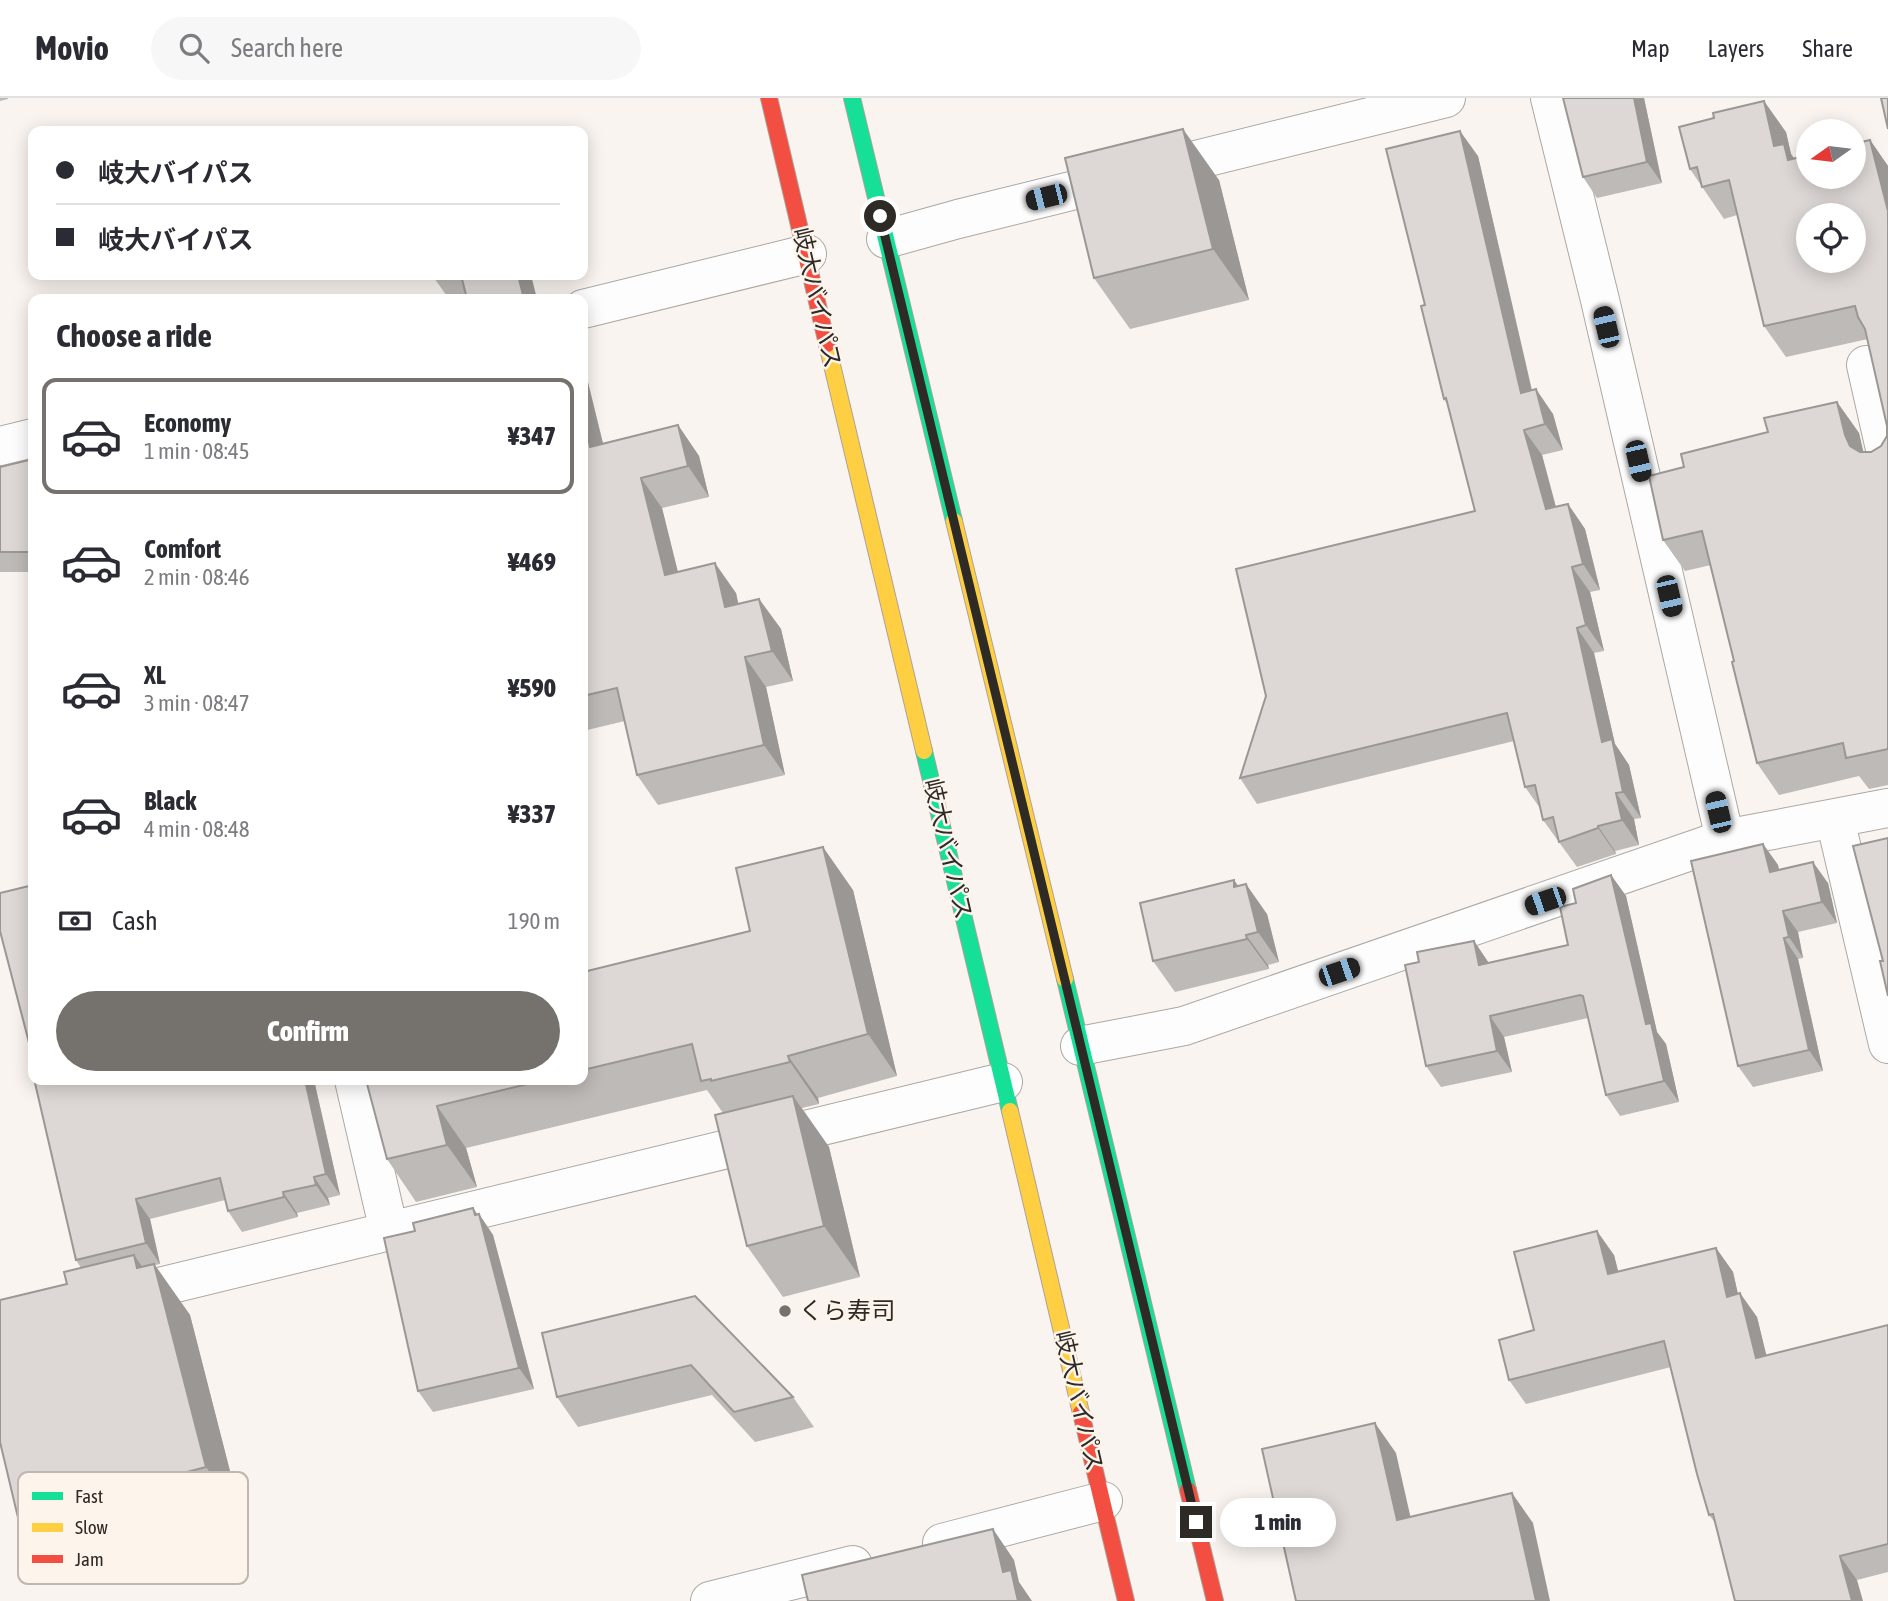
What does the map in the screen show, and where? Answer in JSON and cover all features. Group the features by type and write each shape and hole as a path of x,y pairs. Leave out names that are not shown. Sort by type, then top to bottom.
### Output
{"highway":[{"name":"岐大バイパス","path":"769,98 1126,1601"},
{"path":"852,98 1215,1601"}],"street":[{"path":"886,239 1446,98"},
{"path":"1550,98 1600,300 1725,839"},
{"path":"588,308 807,254"},
{"path":"1866,365 1888,462"},
{"path":"0,446 28,439"},
{"path":"1080,1046 1184,1026 1725,839 1888,808"},
{"path":"1835,819 1888,1044"},
{"path":"80,1306 1003,1082"},
{"path":"355,1085 389,1231"},
{"path":"710,1601 1103,1502"}],"building":[{"path":"1563,98 1634,98 1647,162 1583,177"},
{"path":"1881,98 1888,98 1888,129"},
{"path":"1764,101 1774,146 1784,144 1788,160 1796,158 1796,189 1866,189 1866,141 1870,140 1888,211 1888,749 1846,758 1843,743 1757,763 1702,531 1663,540 1649,476 1684,467 1681,454 1768,432 1764,418 1837,402 1850,446 1860,452 1871,452 1881,446 1887,436 1865,329 1855,306 1764,326 1729,180 1702,187 1697,167 1690,169 1679,127 1714,118 1713,113"},
{"path":"1183,129 1213,249 1094,278 1065,158"},
{"path":"1460,131 1521,393 1536,389 1545,424 1524,430 1546,509 1568,504 1583,564 1572,567 1586,625 1577,628 1602,742 1612,739 1623,792 1616,793 1622,820 1598,826 1559,842 1553,817 1543,820 1535,785 1525,787 1507,713 1240,778 1266,696 1236,569 1475,511 1421,306 1425,305 1386,149"},
{"path":"462,280 519,280 523,294 466,294"},
{"path":"678,425 688,466 641,478 665,575 715,563 725,607 759,599 772,651 745,657 764,745 637,775 617,688 588,695 588,438 590,447"},
{"path":"28,460 28,552 0,552 0,467"},
{"path":"1888,838 1888,996 1880,961 1883,961 1853,846"},
{"path":"1763,844 1770,872 1813,862 1822,902 1783,911 1789,937 1784,938 1809,1050 1738,1066 1691,861"},
{"path":"823,847 868,1034 788,1056 790,1062 711,1081 701,1081 692,1044 588,1069 588,971 750,931 736,868"},
{"path":"1611,875 1646,1024 1651,1023 1664,1081 1606,1095 1583,996 1580,995 1490,1016 1497,1051 1426,1066 1405,965 1419,962 1417,952 1474,941 1479,965 1568,945 1560,907 1576,903 1573,889"},
{"path":"1234,880 1234,887 1246,884 1258,932 1246,935 1247,939 1153,961 1140,903"},
{"path":"28,886 28,1039 0,931 0,893"},
{"path":"35,1085 306,1085 326,1174 314,1177 316,1185 283,1192 284,1197 228,1211 220,1178 136,1199 146,1243 76,1260"},
{"path":"367,1085 523,1085 437,1106 447,1145 387,1159"},
{"path":"793,1096 824,1226 747,1246 715,1115"},
{"path":"473,1208 475,1215 479,1214 519,1368 418,1391 384,1238 415,1231 413,1223"},
{"path":"1597,1231 1608,1274 1716,1248 1727,1297 1740,1293 1756,1358 1888,1325 1888,1544 1840,1556 1852,1601 1735,1601 1713,1514 1709,1515 1697,1474 1664,1341 1509,1380 1499,1340 1534,1330 1514,1252"},
{"path":"134,1255 137,1268 154,1264 206,1467 187,1472 18,1472 18,1518 0,1442 0,1300 67,1284 64,1272"},
{"path":"695,1296 793,1397 734,1412 691,1365 557,1397 542,1333"},
{"path":"1375,1423 1397,1520 1512,1493 1536,1601 1296,1601 1262,1449"},
{"path":"993,1529 1003,1572 1011,1570 1018,1601 808,1601 802,1575"}],"traffic: fast":[{"path":"852,98 954,521"},
{"path":"924,751 1010,1111"},
{"path":"1065,979 1188,1490"}],"traffic: slow":[{"path":"827,344 924,751"},
{"path":"954,521 1065,979"},
{"path":"1010,1111 1081,1413"}],"traffic: jam":[{"path":"769,98 827,344"},
{"path":"1081,1413 1126,1601"},
{"path":"1188,1490 1215,1601"}],"place":[{"name":"くら寿司","path":"785,1311"}],"route":[{"path":"880,216 1196,1522"}]}
